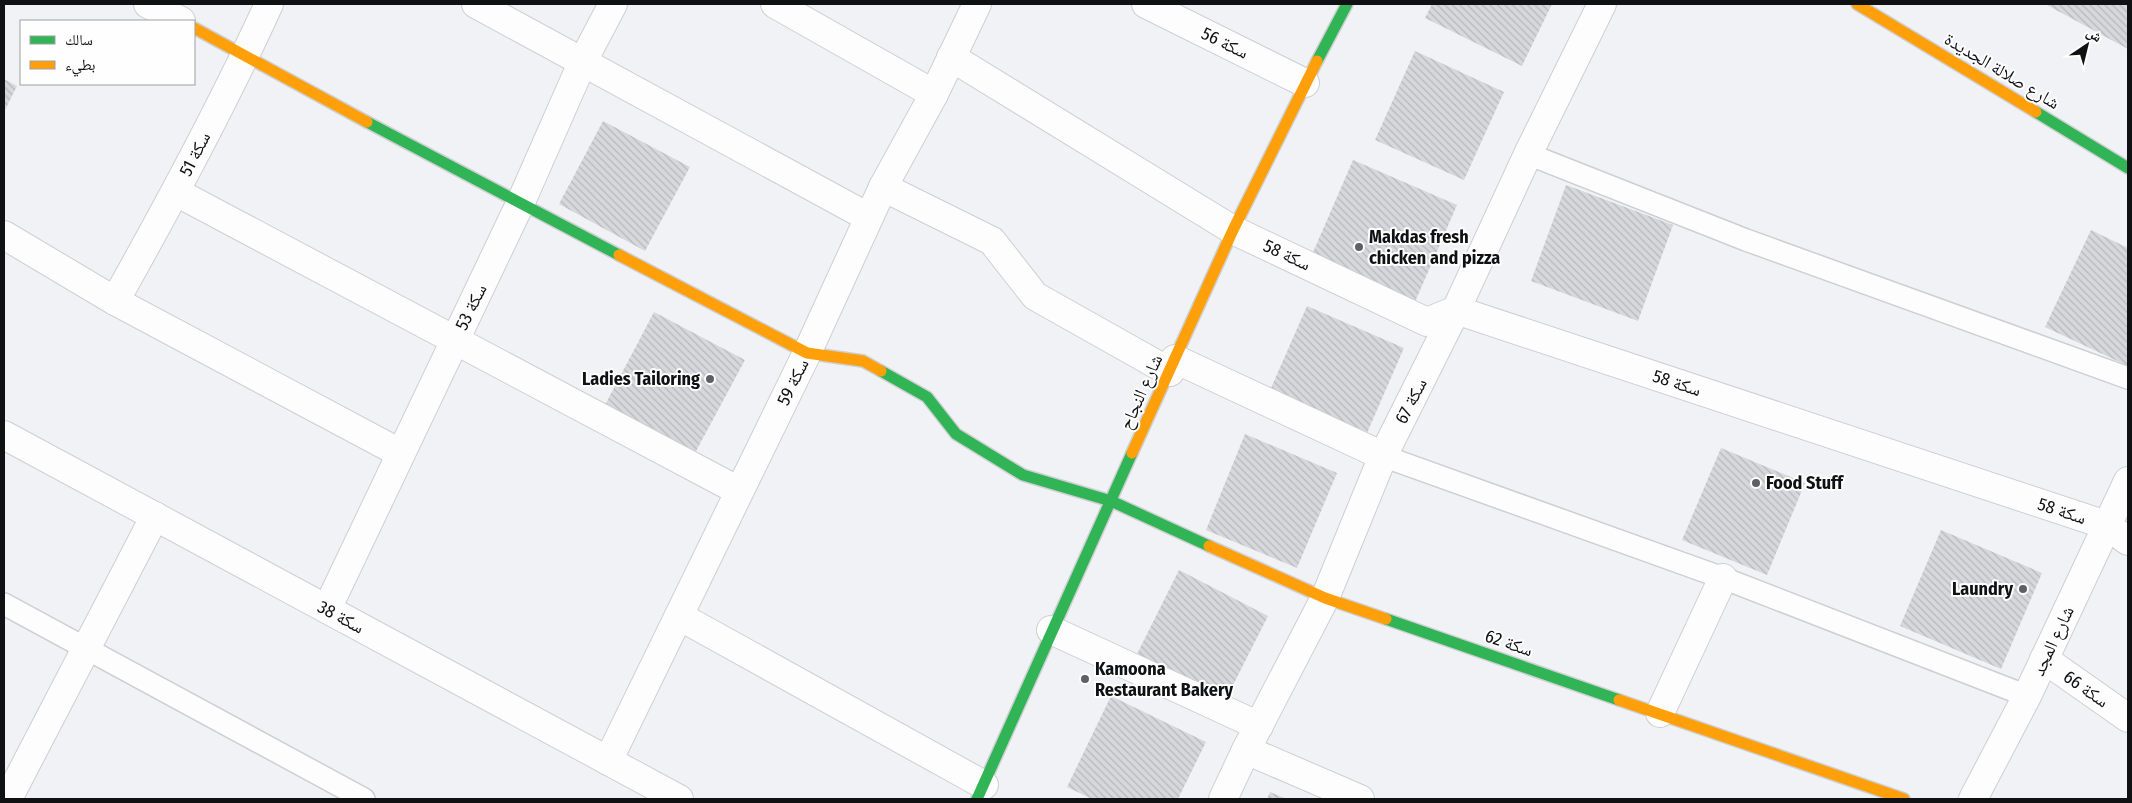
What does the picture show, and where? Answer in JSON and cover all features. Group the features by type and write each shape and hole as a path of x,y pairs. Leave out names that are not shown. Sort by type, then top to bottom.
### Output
{"street":[{"path":"148,4 179,20"},
{"name":"سكة 51","path":"115,301 176,192 245,56 269,4"},
{"path":"476,4 868,216"},
{"name":"سكة 53","path":"326,609 520,204 583,61 613,4"},
{"path":"775,4 934,94"},
{"name":"سكة 59","path":"608,761 807,353 882,187 934,94 977,4"},
{"name":"سكة 56","path":"1146,4 1305,83"},
{"name":"شارع النجاح","path":"980,792 1234,230 1305,83 1347,4"},
{"name":"سكة 67","path":"1223,799 1246,750 1325,598 1383,456 1456,310 1528,154 1602,4"},
{"name":"شارع صلالة الجديدة","path":"1857,4 2128,168"},
{"name":"سكة 62","path":"195,29 520,204 807,353 863,361 927,397 956,434 1023,475 1111,501 1325,598 1904,799"},
{"name":"سكة 58","path":"952,57 1234,230 1427,322 1456,310 2106,525 2128,541"},
{"path":"882,187 992,241 1035,296 1172,365 1383,456"},
{"path":"176,192 740,491"},
{"path":"4,235 115,301 400,453"},
{"name":"سكة 38","path":"4,435 679,799"},
{"name":"شارع المجد","path":"1983,795 2044,659 2128,481"},
{"path":"14,792 155,516"},
{"path":"1660,713 1723,578"},
{"path":"679,616 980,792"},
{"path":"1052,630 1259,726"},
{"name":"سكة 66","path":"2044,659 2128,718"},
{"path":"1246,750 1360,799"}],"lane":[{"path":"1528,154 1746,240 2128,378"},
{"path":"1383,456 1723,578 2027,696"},
{"path":"4,604 364,799"}],"building":[{"path":"1432,4 1552,4 1522,66 1425,18"},
{"path":"2045,4 2128,4 2128,49"},
{"path":"1415,51 1504,92 1464,180 1375,140"},
{"path":"4,79 17,86 4,112"},
{"path":"603,121 690,167 645,251 559,204"},
{"path":"1353,160 1457,205 1415,302 1311,257"},
{"path":"1566,185 1673,225 1638,321 1531,281"},
{"path":"2091,230 2128,248 2128,366 2045,327"},
{"path":"1307,306 1404,348 1364,440 1267,397"},
{"path":"654,312 745,360 695,453 605,405"},
{"path":"1245,434 1337,473 1297,568 1206,530"},
{"path":"1721,448 1805,483 1767,575 1682,540"},
{"path":"1941,530 2042,573 2001,669 1900,626"},
{"path":"1179,570 1268,616 1226,699 1137,654"},
{"path":"1111,696 1206,742 1178,799 1092,799 1067,787"},
{"path":"1270,792 1287,799 1267,799"}],"traffic: fast":[{"path":"1317,61 1347,4"},
{"path":"2036,112 2128,168"},
{"path":"367,122 619,255"},
{"path":"881,371 927,397 956,434 1023,475 1111,501 1209,546"},
{"path":"977,799 1132,453"},
{"path":"1386,619 1619,700"}],"traffic: slow":[{"path":"1857,4 2036,112"},
{"path":"195,29 367,122"},
{"path":"1132,453 1233,230 1317,61"},
{"path":"619,255 807,353 863,361 881,371"},
{"path":"1209,546 1325,598 1386,619"},
{"path":"1619,700 1904,799"}],"place":[{"name":"Makdas fresh chicken and pizza","path":"1359,247"},
{"name":"Ladies Tailoring","path":"710,379"},
{"name":"Food Stuff","path":"1756,483"},
{"name":"Laundry","path":"2023,589"},
{"name":"Kamoona Restaurant Bakery","path":"1085,679"}]}
